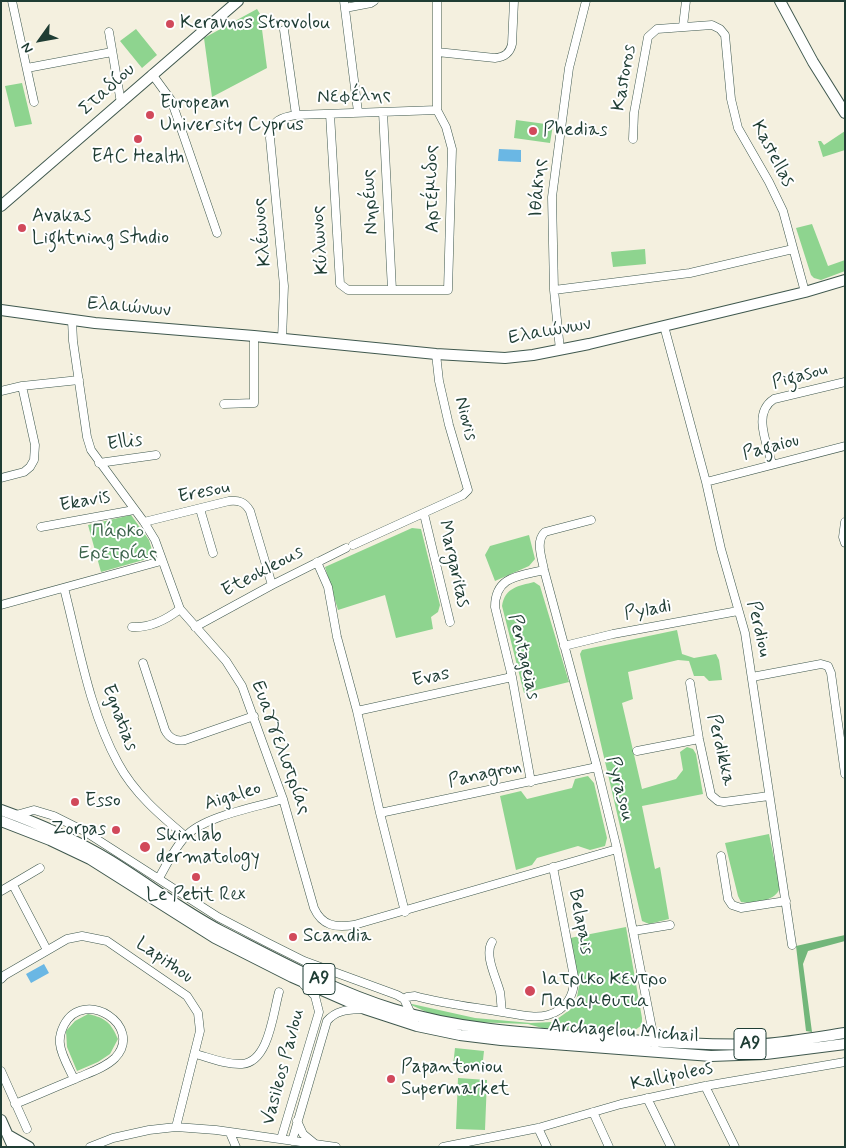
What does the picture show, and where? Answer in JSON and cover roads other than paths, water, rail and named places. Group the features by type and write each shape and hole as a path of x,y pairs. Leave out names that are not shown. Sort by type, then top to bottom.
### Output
{"main road":[{"name":"Σταδίου","path":"2,202 121,103 238,1"},
{"path":"780,1 845,113"},
{"name":"Ελαιώνων","path":"1,310 72,320 436,354 505,358 560,350 805,292 845,280"},
{"name":"Archagelou Michail","path":"1,810 54,831 92,850 218,929 269,956 342,990 391,1009 464,1026 514,1032 709,1044 764,1044 845,1033"},
{"name":"Archagelou Michail","path":"1,821 50,840 90,859 215,938 299,981 365,1009 417,1026 460,1035 501,1040 711,1056 757,1054 845,1044"},
{"path":"1,1120 12,1143 29,1147"}],"street":[{"path":"12,1 34,102"},
{"path":"219,17 229,1"},
{"path":"358,112 345,4 371,3 374,1"},
{"name":"Αρτέμιδος","path":"437,1 437,110 446,127 452,149 448,290"},
{"path":"437,52 495,58 505,56 512,44 514,1"},
{"name":"Ιθάκης","path":"560,350 554,290 552,197 569,68 586,1"},
{"path":"683,26 686,1"},
{"path":"788,1 793,26"},
{"name":"Kastoros","path":"632,139 634,113 648,37 657,29 712,25 720,28"},
{"name":"Kastellas","path":"720,28 725,35 731,99 738,128 769,182 783,211 805,292"},
{"path":"284,30 296,115"},
{"path":"109,32 121,103"},
{"path":"27,68 112,52"},
{"path":"152,74 171,100 217,233"},
{"name":"Νεφέλης","path":"274,124 283,117 296,115 437,110"},
{"name":"Νηρέως","path":"383,112 392,290"},
{"name":"Κύλωνος","path":"330,114 339,281 342,287 348,290 448,290"},
{"name":"Κλέωνος","path":"274,124 270,138 284,286 282,339"},
{"path":"554,290 690,274 793,249"},
{"name":"Ευαγγελιστρίας","path":"72,320 73,341 88,443 94,457 144,522 155,540 161,561 180,609 232,669 242,686 283,799 314,908 322,920 329,924 344,927 405,912 617,849"},
{"name":"Perdiou","path":"664,326 706,482 721,549 745,633 792,945"},
{"path":"224,404 254,402 254,336"},
{"name":"Niovis","path":"436,354 439,381 449,424 468,490"},
{"path":"1,392 22,386 79,380"},
{"name":"Pigasou","path":"772,464 762,422 764,410 768,403 774,399 845,382"},
{"path":"1,478 24,472 30,467 36,453 22,386"},
{"name":"Pagaiou","path":"706,482 845,446"},
{"name":"Ellis","path":"99,463 156,455"},
{"name":"Eteokleous","path":"195,626 317,562 424,514 463,495 468,490"},
{"name":"Eresou","path":"144,522 234,500 239,501 248,506 250,510 272,585"},
{"path":"200,509 213,553"},
{"name":"Ekavis","path":"41,527 134,510"},
{"name":"Margaritas","path":"424,514 450,622"},
{"name":"Pyrasou","path":"591,520 545,532 540,537 539,544 544,570 617,849 655,1040 655,1052"},
{"path":"845,522 843,537 845,543"},
{"path":"1,606 161,561"},
{"path":"317,562 328,587 337,637 357,711 405,912"},
{"name":"Pentageias","path":"532,782 512,677 495,607 495,596 499,588 513,577 544,570"},
{"name":"Egnatias","path":"64,588 94,706 118,764 128,779 153,808 185,836"},
{"path":"132,627 148,627 180,609"},
{"name":"Pyladi","path":"564,646 613,634 738,611"},
{"path":"143,663 165,730 175,740 185,740 254,716"},
{"path":"752,677 821,664 828,666 831,673 845,774"},
{"name":"Evas","path":"357,711 512,677"},
{"name":"Perdikka","path":"690,683 709,790 714,798 724,802 769,796"},
{"path":"637,750 699,739"},
{"name":"Panagron","path":"380,813 597,767"},
{"name":"Aigaleo","path":"159,878 185,836 199,825 215,818 283,799"},
{"path":"16,815 34,810 54,816 84,831 218,917 268,944 304,961 404,999 411,1014"},
{"path":"721,856 728,899 734,906 741,908 786,901"},
{"name":"Belapais","path":"404,999 413,996 444,1004 522,1015 547,1016 563,1007 569,1001 573,992 574,978 552,867"},
{"path":"1,891 40,868"},
{"path":"13,885 47,950"},
{"path":"633,931 670,925"},
{"name":"Lapithou","path":"1,978 67,939 82,936 107,941 192,1001 199,1020 200,1032 196,1054 176,1127"},
{"path":"492,942 489,946 489,955 500,995 502,1012"},
{"name":"Vasileos Pavlou","path":"281,1139 319,1012 315,996 299,981"},
{"path":"196,1054 232,1064 243,1064 252,1061 261,1053 266,1044 279,992"},
{"name":"Vasileos Pavlou","path":"292,1140 327,1021 334,1014 344,1010 365,1009"},
{"path":"15,1104 74,1079 106,1065 115,1058 121,1050 124,1041 118,1024 114,1019 97,1010 76,1011 68,1018 62,1029 60,1036 61,1047 74,1079"},
{"name":"Kallipoleos","path":"538,1128 647,1098 845,1062"},
{"path":"1,1071 27,1129"},
{"path":"705,1086 736,1147"},
{"path":"647,1098 671,1147"},
{"path":"593,1112 609,1147"},
{"path":"297,1121 303,1134 315,1144"},
{"name":"Vasileos Pavlou","path":"90,1147 113,1138 149,1130 176,1127 216,1130 336,1147"},
{"path":"443,1147 538,1128 546,1147"},
{"path":"230,1133 236,1147"},
{"path":"113,1138 116,1147"}],"water":[{"path":"499,149 521,150 521,162 498,161"},
{"path":"44,964 49,973 31,983 26,974"}],"place":[{"name":"Keravnos Strovolou","path":"170,24"},
{"name":"European University Cyprus","path":"150,115"},
{"name":"Phedias","path":"533,131"},
{"name":"EAC Health","path":"138,139"},
{"name":"Avakas Lightning Studio","path":"22,228"},
{"name":"Esso","path":"75,802"},
{"name":"Zorpas","path":"116,830"},
{"name":"Skinlab dermatology","path":"145,847"},
{"name":"Le Petit Rex","path":"196,877"},
{"name":"Scandia","path":"293,937"},
{"name":"Ιατρικο Κεντρο Παραμθυτια","path":"530,991"},
{"name":"Papantoniou Supermarket","path":"391,1079"}],"park label":[{"name":"Πάρκο Ερετρίας","path":"118,543"}]}
